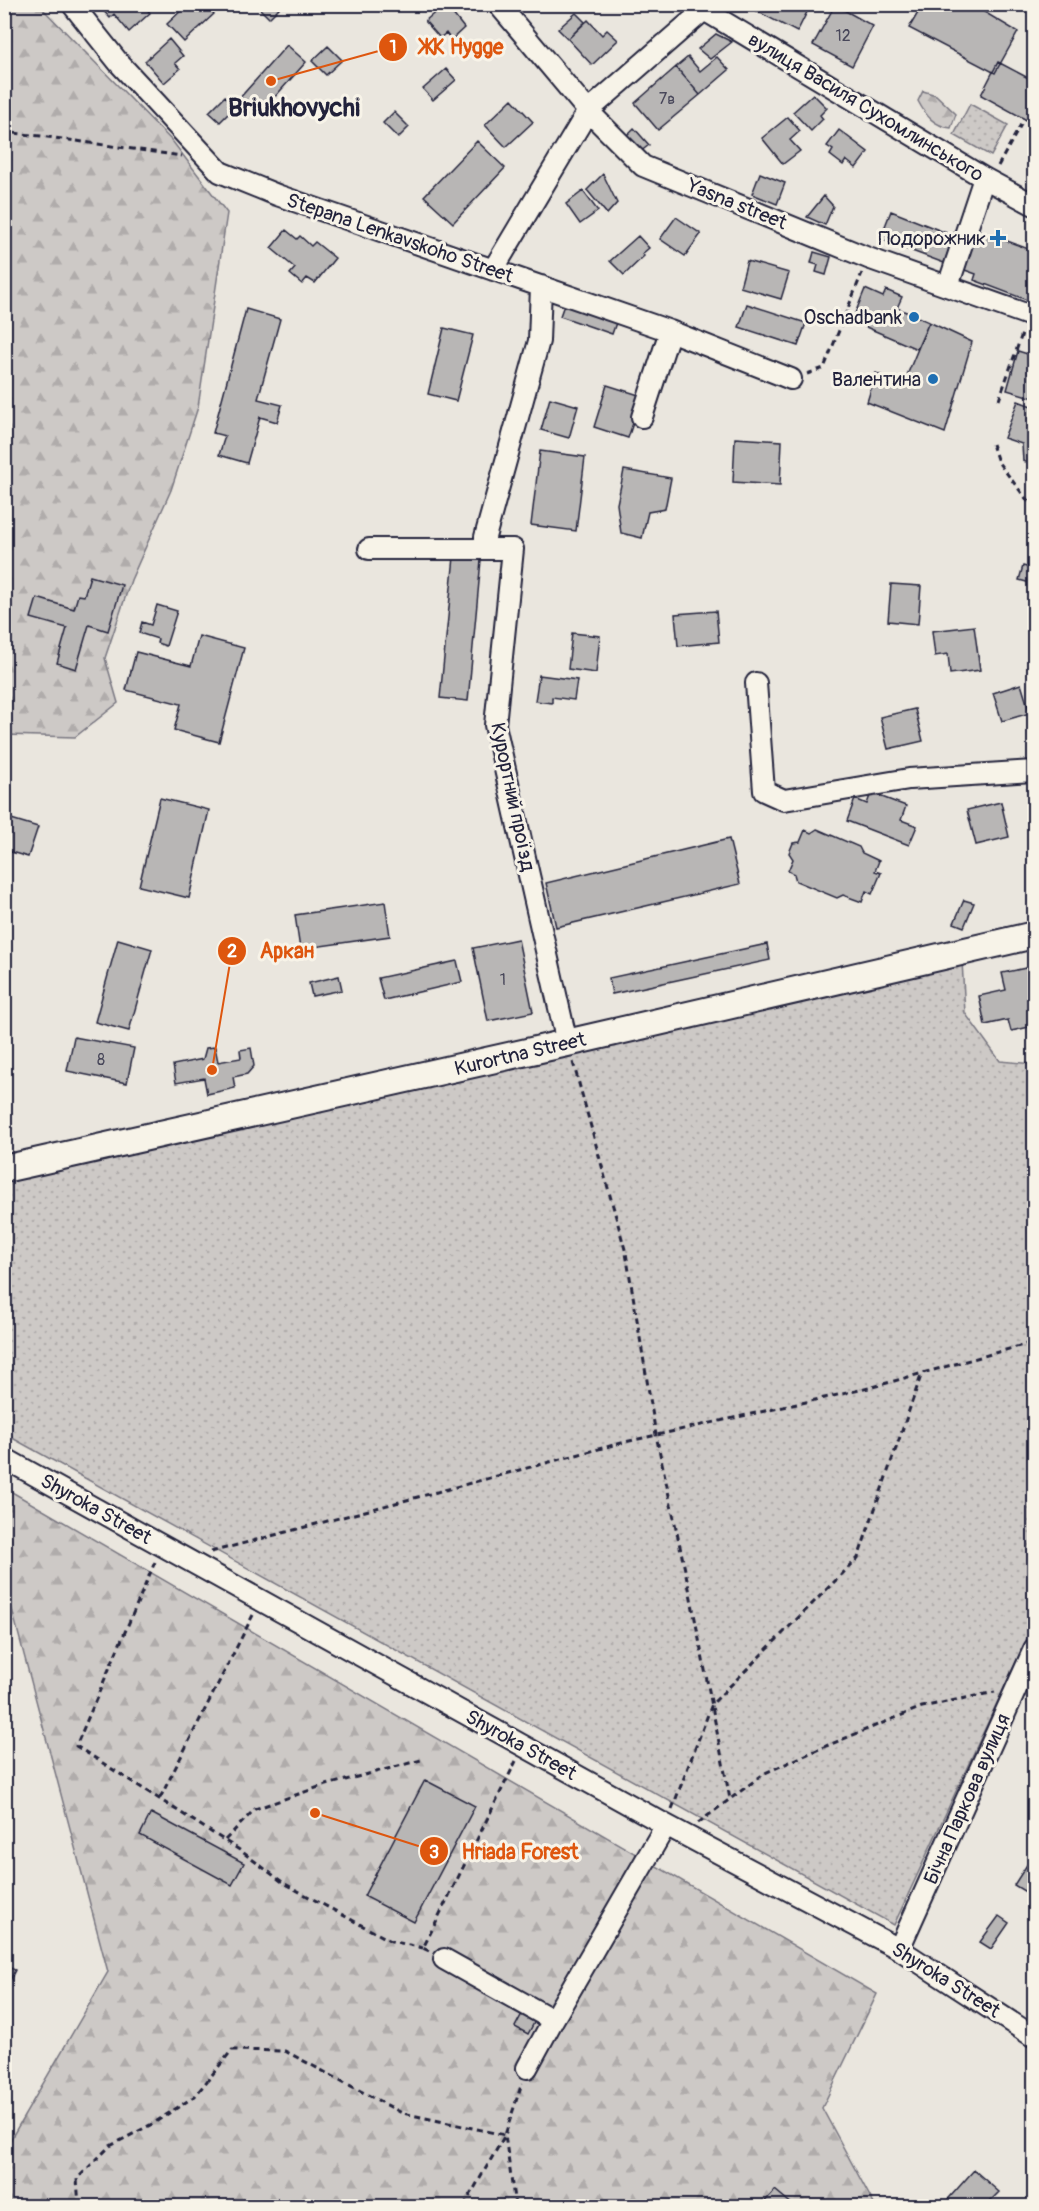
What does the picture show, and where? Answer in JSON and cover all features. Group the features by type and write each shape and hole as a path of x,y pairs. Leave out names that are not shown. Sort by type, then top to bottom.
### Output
{"main road":[{"name":"Kurortna Street","path":"4,1169 1035,935"}],"street":[{"name":"Stepana Lenkavskoho Street","path":"72,4 119,63 220,172 241,182 670,331 791,379"},
{"name":"Yasna street","path":"498,4 588,111 643,166 868,258 1032,316"},
{"path":"493,270 588,111 702,7"},
{"name":"вулиця Василя Сухомлинського","path":"702,7 1026,194"},
{"path":"948,286 991,172"},
{"path":"484,548 485,537 538,341 541,286"},
{"path":"642,417 670,331"},
{"name":"Курортний проїзд","path":"369,549 513,549 495,725 567,1043"},
{"path":"756,683 764,791 784,800 909,780 1035,771"},
{"name":"Shyroka Street","path":"4,1458 666,1825 899,1949 1035,2037"},
{"name":"Бічна Паркова вулиця","path":"899,1949 1035,1649"},
{"path":"527,2068 666,1825"},
{"path":"444,1959 553,2020"}],"path":[{"path":"991,172 1024,119"},
{"path":"4,132 208,160"},
{"path":"791,379 824,368 868,258"},
{"path":"999,400 1032,316"},
{"path":"992,444 998,462 1035,508"},
{"path":"567,1043 626,1253 656,1435 730,1799"},
{"path":"186,1558 656,1435 869,1388 1035,1342"},
{"path":"666,1825 712,1704 858,1558 922,1373"},
{"path":"156,1560 76,1746 224,1840 285,1884 391,1941 423,1948 444,1959"},
{"path":"160,1798 254,1614"},
{"path":"683,1834 765,1773 922,1707 1018,1687"},
{"path":"224,1840 255,1809 319,1787 424,1759"},
{"path":"423,1948 517,1759"},
{"path":"79,2206 77,2179 110,2146 154,2123 195,2096 232,2050 285,2051 402,2113 505,2135"},
{"path":"464,2206 505,2135 527,2068"},
{"path":"505,2135 515,2206"}],"green space":[{"path":"38,4 173,142 227,213 198,407 171,490 131,580 105,658 118,703 75,737 5,735 4,5"},
{"path":"923,91 936,95 956,114 951,128 935,123 924,111 918,101"},
{"path":"970,104 1008,125 991,156 954,135"},
{"path":"962,961 965,1013 1000,1061 1034,1064 1034,1623 894,1925 5,1434 4,1178"},
{"path":"5,1488 877,1994 822,2108 875,2206 5,2206 5,2149 108,1972 5,1583"}],"building":[{"path":"143,4 150,13 129,32 114,14 110,18 98,5"},
{"path":"188,4 205,4 214,14 184,42 167,24"},
{"path":"261,4 283,4 269,18 258,7"},
{"path":"445,4 464,28 451,40 446,33 440,38 425,21"},
{"path":"743,4 811,4 797,32"},
{"path":"923,4 971,4 1018,32 995,73 909,28"},
{"path":"835,5 873,26 852,66 813,45"},
{"path":"576,13 585,22 568,39 558,29"},
{"path":"588,20 602,35 607,30 618,40 592,65 568,39"},
{"path":"716,34 732,42 710,59 698,49"},
{"path":"169,39 183,56 175,63 180,69 164,83 145,61"},
{"path":"287,45 306,62 256,118 237,101"},
{"path":"328,46 342,60 326,75 312,61"},
{"path":"688,57 700,71 717,57 729,70 700,95 676,67"},
{"path":"998,62 1034,81 1034,124 981,95"},
{"path":"676,67 700,95 658,130 635,103"},
{"path":"446,69 456,80 433,100 423,89"},
{"path":"813,94 827,108 820,115 823,119 811,131 793,112"},
{"path":"225,96 235,107 220,122 209,112"},
{"path":"512,99 533,122 506,147 485,125"},
{"path":"394,112 409,127 398,138 383,123"},
{"path":"788,117 800,131 790,140 800,151 783,164 762,138"},
{"path":"634,128 649,145 640,152 626,136"},
{"path":"839,130 868,152 856,168 846,160 843,165 830,155 833,150 827,146"},
{"path":"477,141 505,168 453,223 424,196"},
{"path":"760,173 785,183 777,204 752,194"},
{"path":"603,174 617,203 607,214 587,190"},
{"path":"583,191 598,211 580,224 566,204"},
{"path":"824,196 833,206 825,225 807,217"},
{"path":"891,211 954,236 944,263 880,239"},
{"path":"676,217 701,234 685,256 660,239"},
{"path":"972,228 1034,251 1034,280 1027,300 974,280 976,274 962,269"},
{"path":"286,230 297,239 300,236 311,246 315,242 335,258 315,283 307,278 302,284 290,274 295,268 271,248"},
{"path":"638,236 649,248 624,275 610,261"},
{"path":"814,252 831,257 826,275 816,272 818,265 811,263"},
{"path":"747,261 789,273 781,299 740,287"},
{"path":"865,289 883,297 886,290 902,297 897,308 929,322 917,349 852,321"},
{"path":"565,302 617,320 612,334 560,316"},
{"path":"747,304 806,323 798,346 739,327"},
{"path":"246,309 280,319 258,399 282,405 277,422 260,417 247,463 219,455 225,436 213,433"},
{"name":"Валентина","path":"929,322 972,342 945,433 867,402 876,373 903,385"},
{"path":"444,328 473,335 456,401 428,394"},
{"path":"1018,351 1034,356 1034,398 1007,390"},
{"path":"607,385 642,396 628,438 594,427"},
{"path":"550,398 578,406 569,438 541,430"},
{"path":"1018,401 1034,407 1034,465 1023,461 1022,444 1004,438"},
{"path":"735,438 782,441 780,485 733,482"},
{"path":"540,451 585,457 576,531 531,525"},
{"path":"624,470 671,478 665,509 648,512 642,538 621,533 617,504"},
{"path":"454,557 481,560 468,701 440,698"},
{"path":"1023,566 1034,569 1034,584 1019,580"},
{"path":"90,576 122,585 108,631 89,625 76,669 57,663 67,628 31,618 37,598 74,609 78,595 84,596"},
{"path":"891,584 921,586 918,624 888,621"},
{"path":"157,605 177,611 166,646 157,643 158,639 139,633 142,622 151,625"},
{"path":"716,611 719,642 678,646 675,614"},
{"path":"974,626 980,670 950,674 948,654 935,656 932,631"},
{"path":"572,633 600,636 596,673 568,669"},
{"path":"199,636 244,648 219,742 174,730 181,704 126,690 136,652 191,666"},
{"path":"539,675 577,680 574,700 552,697 552,703 535,701"},
{"path":"1021,684 1030,713 1002,721 993,693"},
{"path":"915,709 923,741 888,749 880,717"},
{"path":"871,793 906,806 901,820 917,826 909,845 847,821 855,799 867,804"},
{"path":"160,798 209,810 189,898 139,886"},
{"path":"1001,802 1009,837 976,845 967,810"},
{"path":"8,818 38,827 28,857 4,850 4,829"},
{"path":"817,829 859,847 862,853 879,861 875,871 881,873 872,894 866,891 862,902 843,895 837,898 796,881 794,874 788,871 793,859 789,853 793,843 800,842 805,830 811,833"},
{"path":"729,839 740,884 556,927 546,883"},
{"path":"964,900 974,903 964,927 954,923"},
{"path":"385,902 390,936 300,949 295,915"},
{"path":"118,939 152,949 129,1031 95,1022"},
{"path":"518,939 533,1012 488,1021 473,948"},
{"path":"767,944 770,960 612,994 609,978"},
{"path":"457,961 462,982 384,1000 378,978"},
{"path":"1031,967 1034,979 1034,1026 1011,1031 1008,1020 985,1025 979,996 1006,990 1002,973"},
{"path":"339,976 342,990 312,996 309,983"},
{"path":"74,1037 134,1048 127,1083 67,1071"},
{"path":"215,1047 218,1062 241,1058 240,1050 251,1048 254,1066 247,1074 233,1077 235,1088 207,1094 204,1078 176,1083 173,1065 203,1059 206,1048"},
{"path":"425,1780 475,1806 414,1922 364,1896"},
{"path":"151,1813 244,1863 232,1885 140,1835"},
{"path":"1030,1860 1034,1862 1032,1896 1014,1885"},
{"path":"999,1916 1009,1923 991,1949 980,1942"},
{"path":"4,1965 15,1970 6,1988 4,1987"},
{"path":"523,2012 536,2019 528,2034 515,2027"},
{"path":"974,2170 999,2192 985,2206 942,2206"},
{"path":"775,2190 794,2206 761,2206"}],"place":[{"name":"ЖК Hygge","path":"271,81"},
{"name":"Подорожник","path":"998,238"},
{"name":"Oschadbank","path":"914,317"},
{"name":"Валентина","path":"933,379"},
{"name":"Аркан","path":"212,1070"},
{"name":"Hriada Forest","path":"315,1813"}],"district":[{"name":"Briukhovychi","path":"294,108"}]}
